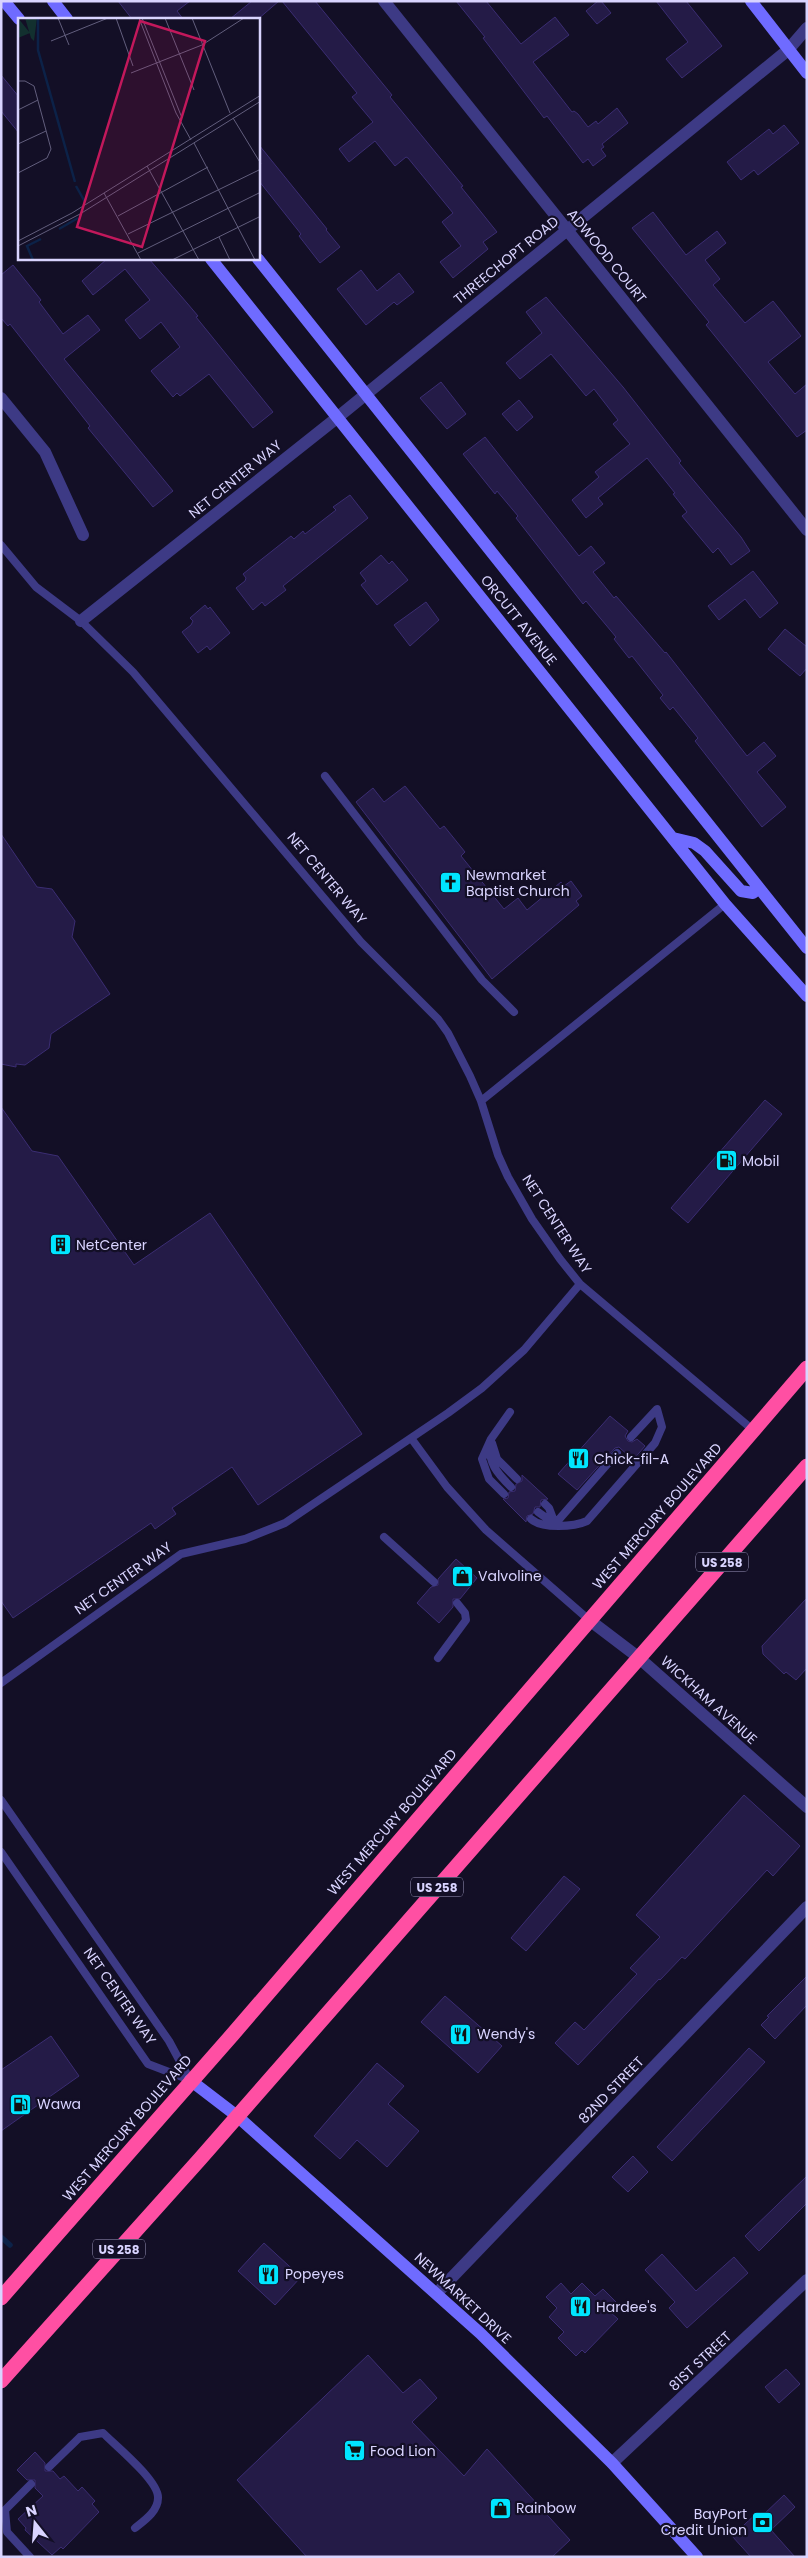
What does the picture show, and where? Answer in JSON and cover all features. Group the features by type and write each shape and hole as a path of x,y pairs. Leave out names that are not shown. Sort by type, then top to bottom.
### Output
{"highway":[{"name":"WEST MERCURY BOULEVARD","path":"1,2298 588,1618 807,1368"},
{"name":"US 258","path":"1,2381 237,2116 807,1466"}],"main road":[{"path":"4,1 18,18"},
{"path":"53,1 66,18"},
{"path":"751,1 807,73"},
{"name":"ORCUTT AVENUE","path":"212,260 725,904 807,996"},
{"name":"ORCUTT AVENUE","path":"259,260 807,948"},
{"path":"673,838 694,843 705,851 741,891 753,893 759,888"},
{"name":"NEWMARKET DRIVE","path":"190,2080 237,2116 437,2293 612,2463 697,2556"}],"street":[{"name":"ADWOOD COURT","path":"384,1 807,530"},
{"name":"THREECHOPT ROAD","path":"338,417 788,50 807,28"},
{"path":"1,398 45,452 83,535"},
{"name":"NET CENTER WAY","path":"81,621 338,417"},
{"name":"WICKHAM AVENUE","path":"588,1618 638,1657 807,1807"},
{"name":"82ND STREET","path":"437,2293 807,1907"},
{"name":"81ST STREET","path":"612,2463 807,2280"}],"lane":[{"name":"NET CENTER WAY","path":"1,545 36,587 81,621 133,672 361,942 438,1020 451,1040 481,1101 498,1155 508,1177 532,1219 580,1284 541,1332 505,1368 448,1413 284,1523 244,1539 180,1554 1,1683"},
{"path":"325,776 482,980 514,1012"},
{"path":"481,1101 725,904"},
{"path":"580,1284 753,1430"},
{"path":"531,1519 538,1524 555,1524 570,1527 587,1521 655,1443 662,1427 657,1409 631,1438"},
{"path":"504,1494 489,1479 484,1471 482,1459 491,1438 510,1412"},
{"path":"411,1438 448,1487 479,1523 544,1582 588,1618"},
{"path":"491,1438 497,1459 517,1479"},
{"path":"491,1438 489,1451 493,1466 496,1473 510,1487"},
{"path":"555,1524 617,1453"},
{"path":"545,1504 549,1508 555,1524"},
{"path":"538,1512 555,1524"},
{"path":"384,1537 434,1582"},
{"path":"438,1658 466,1620 465,1613 457,1603"},
{"name":"NET CENTER WAY","path":"1,1800 169,2041 190,2080"},
{"name":"NET CENTER WAY","path":"1,1852 148,2064 190,2080"},
{"path":"49,2468 80,2437 103,2433 156,2485 158,2498 153,2513 135,2528"},
{"path":"30,2557 7,2532 5,2510 31,2484"}],"building":[{"path":"118,1 190,1 177,11 182,18 131,18"},
{"path":"252,1 279,1 259,18 231,18"},
{"path":"282,1 315,1 392,95 390,97 463,186 461,187 497,232 483,242 488,249 453,278 440,262 461,246 442,222 453,213 408,158 406,157 395,166 375,141 349,162 339,149 373,122 352,97 357,93"},
{"path":"456,1 486,1 521,44 555,17 569,35 533,62 572,112 574,111 578,114 588,127 596,121 598,124 617,108 628,123 602,144 604,147 601,149 606,156 593,166 588,159 583,163 547,116 544,118 483,38 485,37"},
{"path":"598,1 601,1 611,13 597,24 586,11"},
{"path":"656,1 686,1 722,46 682,78 666,59 688,42"},
{"path":"1,75 18,96 18,132 1,111"},
{"path":"784,125 799,143 758,175 754,170 741,180 727,162 769,129 773,134"},
{"path":"260,146 340,247 320,263 299,236 301,234 260,182"},
{"path":"653,212 686,255 717,231 726,243 705,260 720,279 713,285 745,323 773,301 801,336 768,362 795,394 807,384 807,430 797,437 706,325 709,322 632,228"},
{"path":"106,260 150,260 198,316 196,317 273,412 253,428 209,374 180,396 177,393 173,397 151,371 180,347 161,322 140,339 125,320 150,300 125,269 93,295 82,281"},
{"path":"13,265 41,300 39,302 63,334 88,315 100,330 64,359 173,491 153,507 88,428 90,426 10,324 8,326 1,318 1,275"},
{"path":"361,270 377,291 399,273 414,292 397,305 394,302 366,325 337,289"},
{"path":"546,297 623,387 681,461 679,463 741,537 750,551 731,565 718,548 713,553 682,516 687,512 673,494 675,493 647,458 598,498 603,504 586,518 572,500 599,477 595,472 630,444 613,424 618,420 594,389 586,396 551,354 520,379 506,363 542,333 526,312"},
{"path":"441,382 466,414 447,429 420,398"},
{"path":"519,400 533,417 517,431 502,414"},
{"path":"485,437 579,556 591,546 605,563 593,572 614,598 616,596 666,652 747,756 764,742 776,756 757,772 786,807 762,827 695,741 698,738 673,707 670,710 660,698 663,695 632,656 629,658 614,639 616,637 586,601 583,604 516,518 518,516 497,491 495,494 463,454"},
{"path":"350,495 368,518 283,586 286,590 265,606 262,602 253,610 236,588 245,581 246,578 243,574 291,536 294,539 303,531 305,534 336,510 333,507"},
{"path":"381,555 389,564 392,561 408,580 377,605 361,585 366,581 360,573"},
{"path":"753,571 778,603 760,618 745,599 719,620 708,606"},
{"path":"426,602 439,620 410,646 394,625"},
{"path":"205,605 208,609 210,607 230,633 210,650 207,646 198,653 182,632 191,625 193,621 190,618"},
{"path":"785,629 807,647 807,668 800,676 768,649"},
{"name":"Newmarket Baptist Church","path":"405,786 440,829 444,826 465,852 461,856 504,909 518,898 527,910 561,882 564,886 571,881 582,896 576,901 579,905 492,979 356,802 373,788 384,802"},
{"path":"1,834 37,887 52,889 75,921 72,937 110,994 51,1034 49,1048 25,1065 16,1064 16,1067 1,1064"},
{"name":"Mobil","path":"765,1100 782,1114 688,1223 671,1208"},
{"path":"1,1107 32,1151 58,1156 134,1265 210,1213 362,1434 258,1505 232,1467 172,1508 176,1514 155,1529 151,1523 13,1618 1,1601"},
{"path":"610,1416 628,1431 625,1436 628,1441 632,1442 637,1439 645,1446 633,1460 619,1447 615,1448 577,1490 558,1474"},
{"path":"522,1475 548,1499 541,1500 540,1507 535,1507 533,1514 527,1516 526,1522 503,1499 508,1498 509,1492 515,1491 516,1484 522,1481"},
{"path":"456,1559 477,1578 460,1599 453,1599 453,1607 439,1623 417,1603 431,1587 438,1585 438,1579"},
{"path":"807,1598 807,1668 796,1680 786,1672 784,1674 763,1654 762,1646"},
{"path":"744,1795 800,1846 773,1876 767,1870 685,1959 682,1957 659,1979 578,2065 555,2043 575,2022 584,2030 637,1974 630,1968 660,1937 636,1915"},
{"path":"564,1876 580,1889 526,1951 511,1938"},
{"path":"807,1976 807,2005 775,2039 761,2025 769,2017 767,2016"},
{"name":"Wendy's","path":"445,1996 502,2046 478,2073 421,2022"},
{"name":"Wawa","path":"51,2036 79,2076 1,2131 1,2070"},
{"path":"749,2048 765,2062 672,2161 657,2147"},
{"path":"377,2063 404,2086 388,2104 419,2131 387,2167 357,2140 340,2159 314,2136"},
{"path":"633,2156 648,2172 628,2192 612,2177"},
{"path":"807,2176 807,2203 759,2251 745,2236"},
{"name":"Popeyes","path":"264,2243 301,2277 275,2305 238,2271"},
{"path":"662,2254 696,2291 734,2257 748,2273 687,2328 669,2308 675,2302 645,2270"},
{"path":"561,2283 571,2294 582,2283 595,2296 603,2289 618,2304 610,2312 618,2319 585,2353 582,2350 576,2356 558,2338 564,2332 549,2317 557,2308 546,2297"},
{"name":"Food Lion","path":"368,2355 403,2393 420,2379 437,2398 412,2422 464,2476 487,2449 570,2540 552,2557 307,2557 237,2480"},
{"path":"786,2369 800,2384 779,2403 765,2387"},
{"path":"35,2452 45,2463 45,2471 53,2471 60,2479 64,2476 78,2491 82,2487 95,2501 92,2504 99,2512 63,2549 61,2547 52,2555 25,2530 26,2528 18,2519 43,2496 35,2488 35,2480 27,2480 17,2470"},
{"name":"BayPort Credit Union","path":"784,2495 795,2507 771,2530 795,2557 751,2557 732,2536 757,2513 761,2517"}],"waterway":[{"path":"1,2237 10,2245"}],"place":[{"name":"Newmarket Baptist Church","path":"450,883"},
{"name":"Mobil","path":"726,1161"},
{"name":"NetCenter","path":"60,1245"},
{"name":"Chick-fil-A","path":"578,1459"},
{"name":"Valvoline","path":"462,1576"},
{"name":"Wendy's","path":"461,2034"},
{"name":"Wawa","path":"21,2104"},
{"name":"Popeyes","path":"269,2274"},
{"name":"Hardee's","path":"580,2307"},
{"name":"Food Lion","path":"354,2451"},
{"name":"Rainbow","path":"500,2508"},
{"name":"BayPort Credit Union","path":"763,2522"}]}
